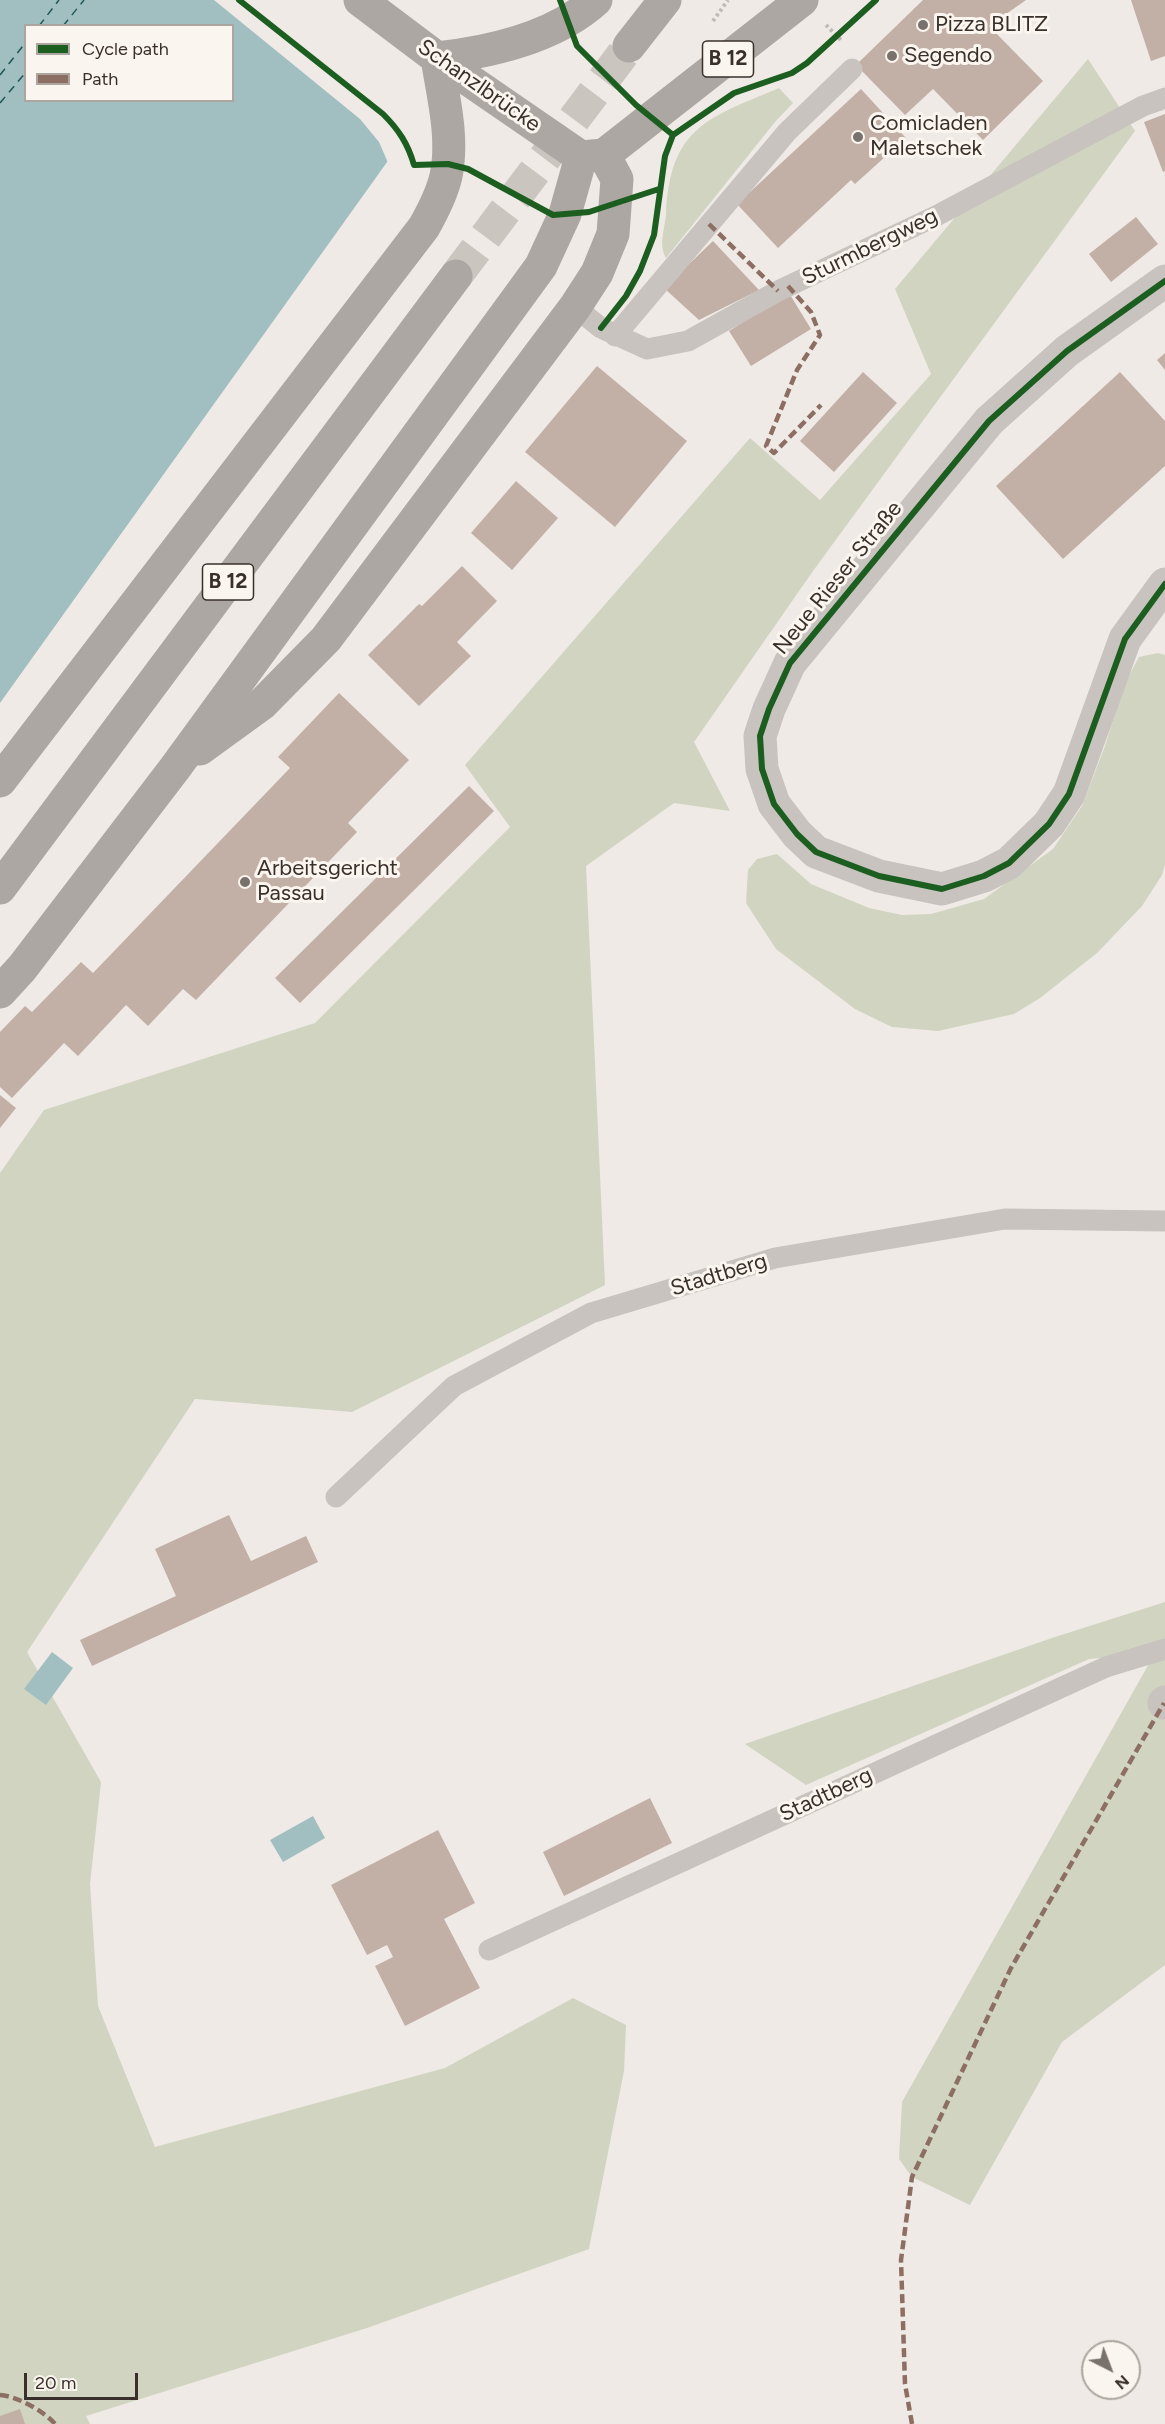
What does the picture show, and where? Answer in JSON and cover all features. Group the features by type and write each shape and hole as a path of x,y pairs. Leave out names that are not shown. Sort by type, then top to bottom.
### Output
{"main road":[{"name":"Schanzlbrücke","path":"360,0 437,58 594,156"},
{"path":"0,781 424,227 436,206 448,164 448,131 437,58 474,54 535,35 568,20 596,0"},
{"path":"629,46 665,0"},
{"name":"B 12","path":"594,156 802,0"},
{"path":"0,992 22,968 175,768 541,266 565,214 572,190 594,156 617,178 613,234 597,273 575,307 313,654 262,704 175,768"},
{"name":"B 12","path":"0,888 456,276"}],"street":[{"name":"Neue Rieser Straße","path":"1165,281 1067,351 988,421 790,663 768,709 760,736 762,769 774,804 796,834 816,852 879,876 942,889 984,876 1009,863 1049,824 1069,794 1125,639 1165,584"}],"lane":[{"path":"615,336 787,132 852,69"},
{"name":"Sturmbergweg","path":"575,307 601,328 647,349 688,341 778,291 936,216 1143,106 1165,98"},
{"name":"Stadtberg","path":"336,1497 454,1386 591,1313 775,1258 1005,1219 1165,1221"},
{"name":"Stadtberg","path":"489,1950 1106,1667 1165,1649"}],"path":[{"path":"841,40 848,34"}],"green space":[{"path":"1088,59 1135,131 813,571 694,742 730,811 674,803 586,866 605,1285 352,1412 195,1399 27,1652 101,1782 90,1884 98,2006 155,2147 445,2068 573,1998 626,2025 624,2071 589,2249 367,2328 86,2416 90,2424 0,2424 0,1173 44,1110 315,1023 510,827 465,765 750,438 820,500 931,374 895,289"},
{"path":"779,88 793,103 775,122 666,258 662,242 669,185 675,162 685,144 697,130 713,118"},
{"path":"1158,653 1165,655 1165,864 1162,875 1142,906 1097,953 1040,998 1014,1014 938,1031 892,1027 855,1009 776,949 746,903 748,870 757,859 777,854 811,884 869,908 902,915 931,914 984,899 1053,849 1082,806 1105,746 1124,685 1139,657"},
{"path":"1165,1602 1165,1965 1062,2042 970,2205 912,2177 899,2159 902,2102 1155,1653 1089,1659 806,1785 745,1744 1052,1638"}],"water":[{"path":"0,0 503,0 0,703"},
{"path":"52,1652 73,1668 46,1705 24,1689"},
{"path":"313,1816 325,1838 283,1862 270,1840"}],"pier":[{"path":"214,0 506,0 389,165 379,142 360,119"}],"building":[{"path":"923,0 1026,0 989,26 1043,81 983,140 933,89 905,115 856,65"},
{"path":"1131,0 1165,0 1165,56 1151,61"},
{"path":"861,89 906,138 855,184 851,180 778,248 737,204"},
{"path":"1165,114 1165,171 1163,172 1144,122"},
{"path":"1136,217 1158,244 1111,282 1089,254"},
{"path":"713,241 759,290 699,320 664,288"},
{"path":"789,293 811,329 751,366 729,331"},
{"path":"1165,353 1165,370 1157,360"},
{"path":"597,366 687,441 615,527 525,452"},
{"path":"863,372 897,403 834,472 800,441"},
{"path":"1120,372 1165,421 1165,466 1063,559 996,486"},
{"path":"516,481 558,518 512,570 471,533"},
{"path":"462,566 497,601 457,642 471,656 419,706 368,655 419,604 422,606"},
{"path":"339,693 409,760 348,823 357,832 196,1000 183,989 148,1026 126,1005 78,1056 64,1043 12,1098 0,1087 0,1032 25,1006 32,1012 81,962 93,973 290,768 278,757"},
{"path":"469,786 494,811 300,1003 275,978"},
{"path":"0,1095 16,1108 0,1128"},
{"path":"229,1515 251,1561 306,1536 318,1562 92,1666 80,1640 176,1596 155,1549"},
{"path":"650,1798 672,1843 564,1896 543,1852"},
{"path":"438,1830 475,1903 444,1919 480,1988 405,2026 375,1966 393,1957 387,1945 367,1955 331,1885"},
{"path":"20,2409 25,2424 0,2424 0,2416"}],"ferry route":[{"path":"41,24 59,0"},
{"path":"65,24 84,0"},
{"path":"0,75 24,45"},
{"path":"0,103 24,74"}],"tunnel":[{"path":"456,276 629,46"}],"marked path":[{"path":"709,224 778,291"},
{"path":"788,286 811,312 820,335 797,370 766,446 774,453 821,405"},
{"path":"912,2424 905,2384 901,2260 912,2177 1011,1968 1164,1703"},
{"path":"0,2395 30,2405 55,2424"}],"cycle path":[{"path":"239,0 383,114 402,138 414,165 448,164 468,169 553,215 589,212 659,189"},
{"path":"560,0 577,46 636,105 673,135"},
{"path":"601,328 626,296 640,271 654,235 665,156 673,135 734,93 792,73 807,63 876,0"},
{"path":"1165,281 1067,351 989,421 790,663 769,709 760,736 762,769 774,804 797,834 816,852 879,876 942,889 984,876 1009,863 1049,824 1069,794 1125,639 1165,584"}],"place":[{"name":"Pizza BLITZ","path":"923,25"},
{"name":"Segendo","path":"892,56"},
{"name":"Comicladen Maletschek","path":"858,137"},
{"name":"Arbeitsgericht Passau","path":"245,882"}]}
